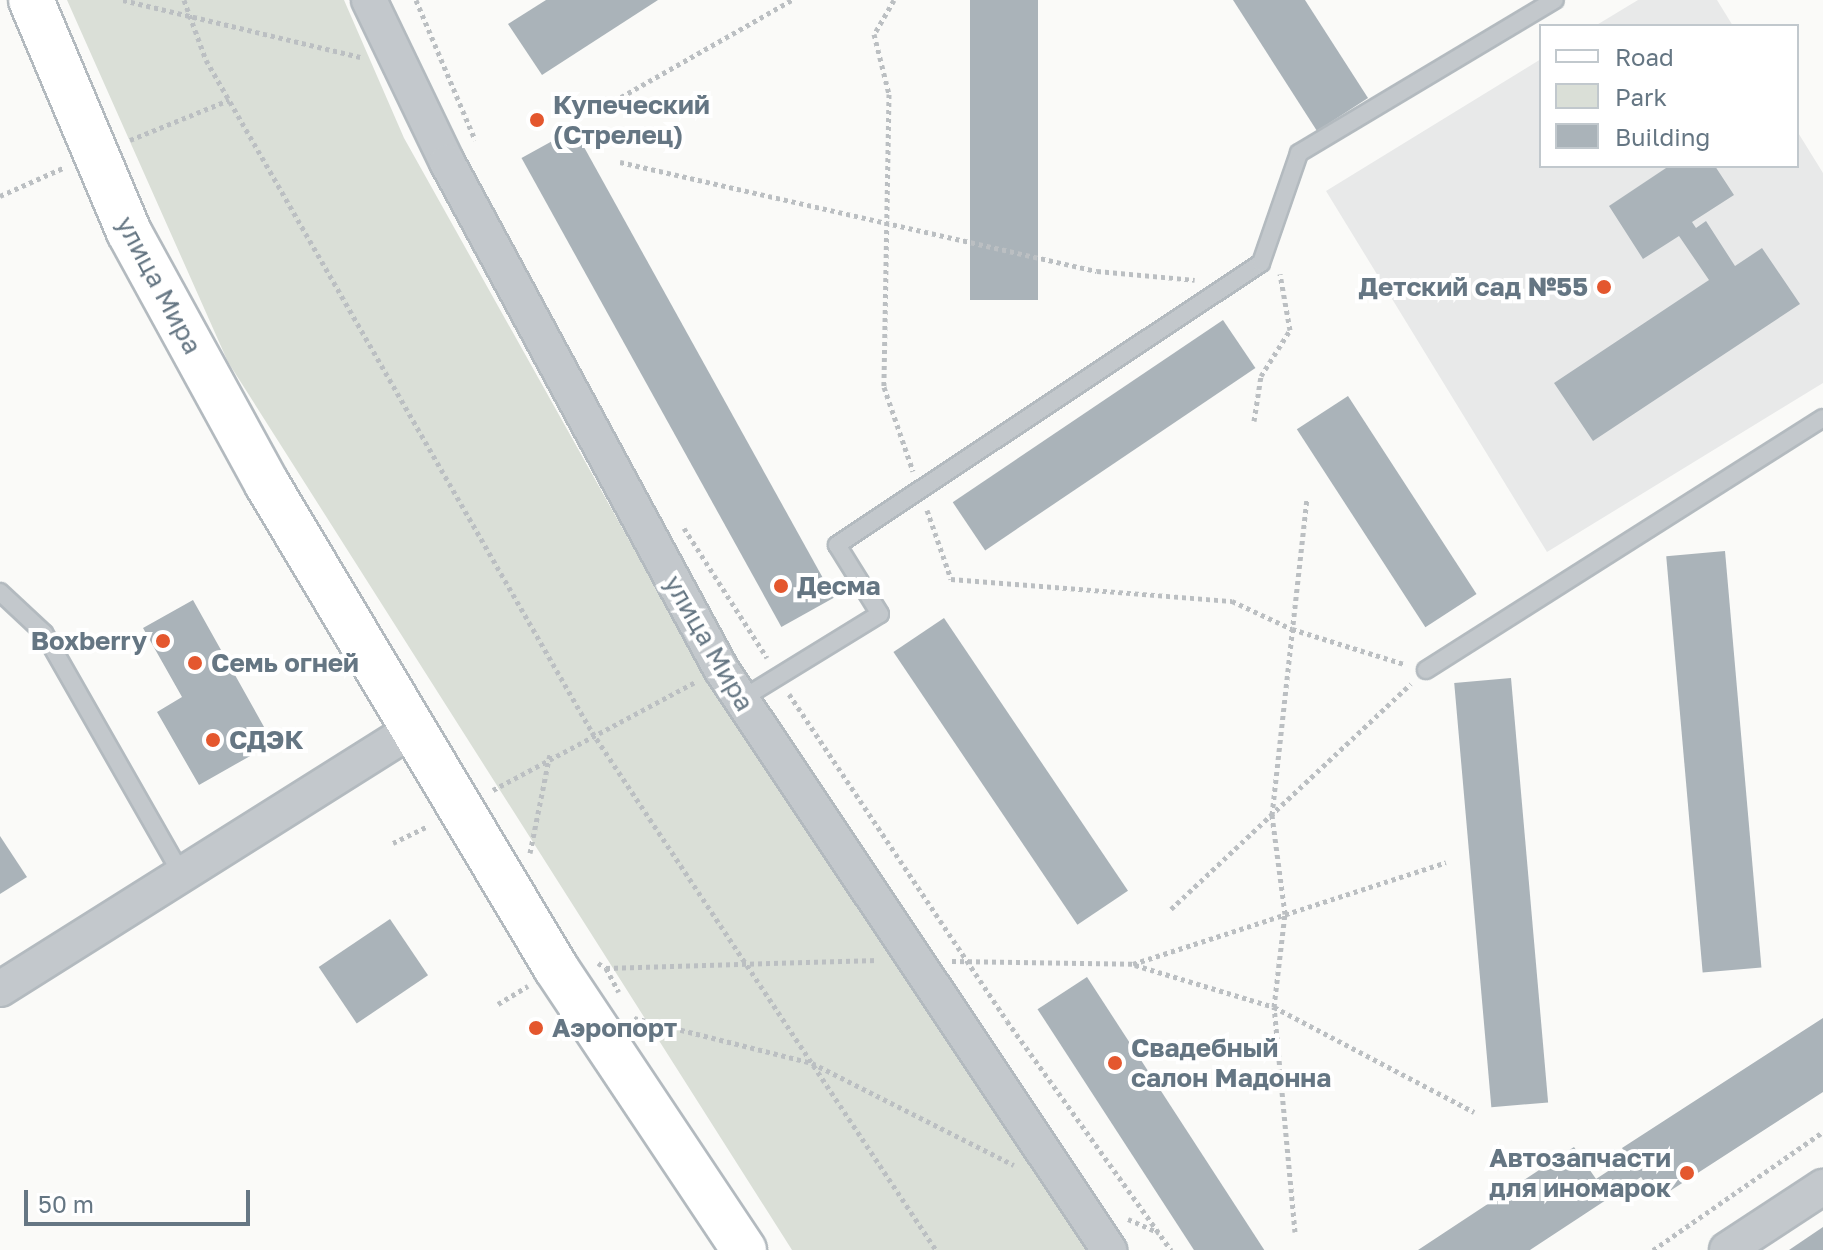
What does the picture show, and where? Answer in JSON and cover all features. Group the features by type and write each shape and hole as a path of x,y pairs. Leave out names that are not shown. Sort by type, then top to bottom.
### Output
{"main road":[{"name":"улица Мира","path":"31,0 92,155 267,484 411,730 464,809 556,968 744,1250"}],"street":[{"name":"улица Мира","path":"369,0 396,65 721,669 1109,1250"},
{"path":"0,989 411,730"},
{"path":"1727,1250 1823,1187"}],"lane":[{"path":"740,700 880,614 837,545 1232,283 1271,251 1299,153 1555,0"},
{"path":"1426,670 1823,418"},
{"path":"0,592 44,633 182,875"}],"path":[{"path":"123,0 191,19 396,65"},
{"path":"184,0 229,100 592,732 936,1250"},
{"path":"416,0 481,153"},
{"path":"593,113 792,0"},
{"path":"894,0 874,34 889,94 882,222 884,387 951,579 1232,601 1292,629 1426,670 1171,909"},
{"path":"0,196 229,100"},
{"path":"620,162 1097,271 1232,283"},
{"path":"1254,421 1261,376 1290,330 1271,251"},
{"path":"1295,1232 1274,1007 1285,914 1272,815 1307,499"},
{"path":"677,517 779,678 967,961 1171,1250"},
{"path":"393,843 464,809 592,732 759,647"},
{"path":"1133,964 1446,862"},
{"path":"594,959 606,968 634,1018 812,1063 1071,1194"},
{"path":"606,968 914,960 1133,964 1274,1007 1474,1112"},
{"path":"1653,1250 1823,1132"},
{"path":"1121,1216 1159,1233"}],"shaded area":[{"path":"1638,0 1717,0 1732,24 1598,24"},
{"name":"Детский сад №55","path":"1539,60 1539,168 1799,168 1799,134 1823,173 1823,383 1547,552 1326,191"}],"green space":[{"path":"67,0 344,0 404,138 643,565 1088,1250 792,1250 228,362"}],"building":[{"path":"546,0 658,0 542,75 508,24"},
{"path":"970,0 1038,0 1038,300 970,300"},
{"path":"1233,0 1305,0 1368,98 1317,131"},
{"path":"574,129 834,598 781,627 522,158"},
{"path":"1666,168 1716,168 1734,195 1692,222 1696,228 1706,221 1735,266 1762,248 1800,304 1593,441 1554,383 1709,280 1679,236 1643,259 1609,206"},
{"path":"1223,320 1255,368 985,550 953,502"},
{"path":"1348,396 1477,594 1425,627 1297,429"},
{"path":"1725,551 1761,967 1703,973 1666,556"},
{"name":"Семь огней","path":"193,600 273,743 199,785 157,712 182,697 143,628"},
{"path":"944,618 1128,891 1077,925 893,652"},
{"path":"1511,678 1548,1102 1491,1107 1454,683"},
{"path":"0,836 27,877 0,894"},
{"path":"390,919 428,975 357,1023 319,967"},
{"path":"1087,977 1264,1250 1194,1250 1038,1009"},
{"path":"1823,1018 1823,1092 1656,1200 1641,1177 1530,1250 1418,1250 1574,1147 1596,1179 1628,1158 1622,1148"},
{"path":"1823,1227 1823,1250 1789,1250"}],"place":[{"name":"Купеческий (Стрелец)","path":"537,120"},
{"name":"Детский сад №55","path":"1604,287"},
{"name":"Десма","path":"781,586"},
{"name":"Boxberry","path":"163,641"},
{"name":"Семь огней","path":"195,663"},
{"name":"СДЭК","path":"213,740"},
{"name":"Аэропорт","path":"536,1028"},
{"name":"Свадебный салон Мадонна","path":"1115,1063"},
{"name":"Автозапчасти для иномарок","path":"1687,1173"}]}
